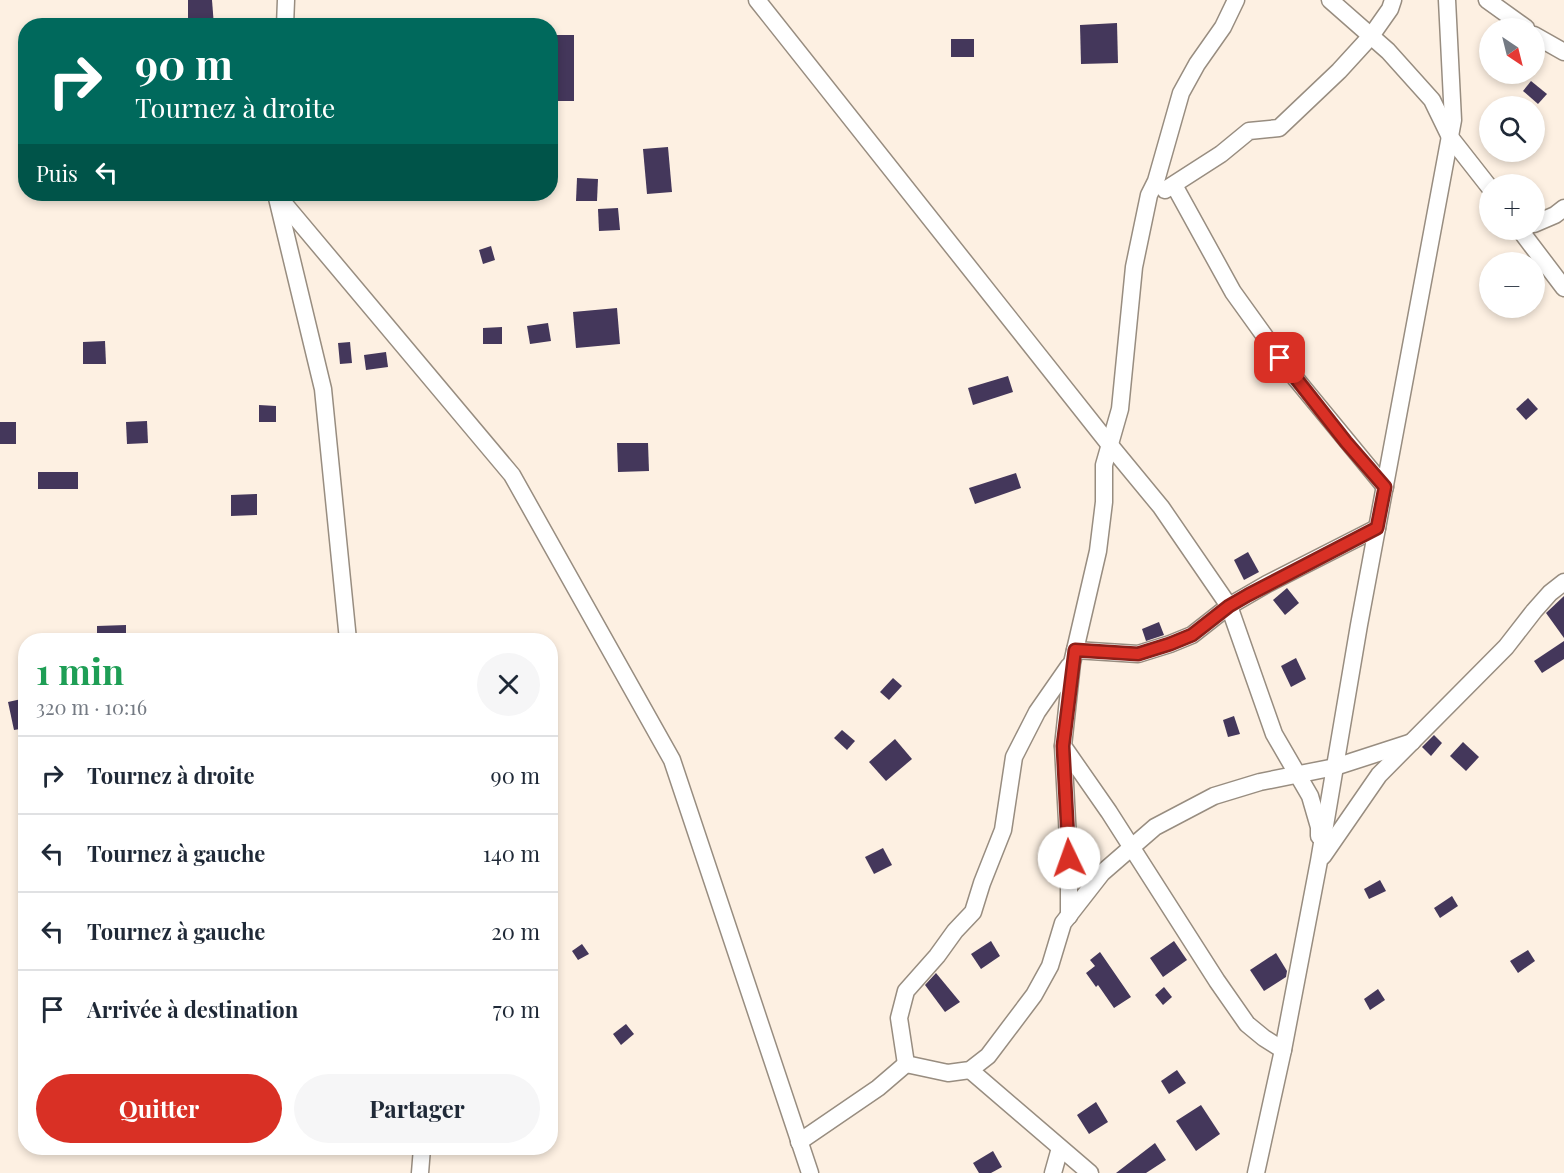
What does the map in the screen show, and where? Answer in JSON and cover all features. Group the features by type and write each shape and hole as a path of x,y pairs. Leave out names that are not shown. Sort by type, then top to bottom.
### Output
{"street":[{"path":"285,18 286,0"},
{"path":"757,0 1161,507 1229,606 1274,734 1310,796 1319,827 1319,861"},
{"path":"1069,916 1069,858 1063,746 1073,656 1098,551 1104,502 1104,465 1120,409 1134,267 1148,201 1156,181 1181,93 1197,64 1223,27 1236,0"},
{"path":"1330,0 1388,51 1432,100 1450,137 1479,174"},
{"path":"1148,201 1221,154 1249,131 1279,128 1339,71 1371,36 1394,0"},
{"path":"1256,1173 1283,1050 1319,861 1377,528 1453,120 1447,0"},
{"path":"1487,0 1512,18"},
{"path":"1545,41 1564,52"},
{"path":"1174,185 1233,292 1292,374 1385,487"},
{"path":"278,201 323,389 347,633"},
{"path":"282,201 512,475 672,760 810,1173"},
{"path":"1545,219 1564,208"},
{"path":"1533,240 1564,288"},
{"path":"1073,656 1138,654 1192,635 1229,606 1314,559 1377,528"},
{"path":"1319,861 1379,775 1506,647 1550,593 1564,582"},
{"path":"906,1064 898,1018 906,991 938,956 955,931 974,912 982,883 1003,830 1014,757 1037,712 1073,656"},
{"path":"906,1064 948,1073 970,1070 988,1056 1035,995 1050,966 1063,922 1102,873 1155,826 1214,796 1260,782 1335,767 1412,742"},
{"path":"1063,746 1247,1024 1283,1050"},
{"path":"799,1142 878,1088 906,1064"},
{"path":"970,1070 1090,1173"},
{"path":"1053,1173 1059,1148"},
{"path":"420,1173 421,1155"}],"building":[{"path":"188,0 212,0 213,18 188,18"},
{"path":"1117,23 1118,63 1081,64 1080,25"},
{"path":"558,35 574,35 574,101 558,101"},
{"path":"951,39 974,39 974,57 951,57"},
{"path":"1529,84 1535,84 1547,94 1545,96 1529,96 1523,91"},
{"path":"668,147 672,192 647,194 643,149"},
{"path":"577,178 598,179 597,201 576,201"},
{"path":"618,208 620,230 599,231 598,209"},
{"path":"491,246 495,260 483,264 479,250"},
{"path":"617,308 620,344 576,348 573,312"},
{"path":"548,323 551,341 530,344 527,326"},
{"path":"502,327 502,344 483,344 483,328"},
{"path":"105,341 106,364 83,364 83,342"},
{"path":"350,342 352,363 340,364 338,343"},
{"path":"386,352 388,367 366,370 364,355"},
{"path":"1008,376 1013,392 973,405 968,388"},
{"path":"1528,398 1538,409 1526,420 1516,409"},
{"path":"259,405 276,406 276,422 259,422"},
{"path":"147,421 148,443 127,444 126,422"},
{"path":"0,422 16,422 16,444 0,444"},
{"path":"617,443 648,443 649,471 618,472"},
{"path":"38,472 78,472 78,489 38,489"},
{"path":"1016,473 1021,488 975,504 969,488"},
{"path":"257,494 257,515 231,516 231,495"},
{"path":"1248,552 1259,572 1244,580 1234,560"},
{"path":"1287,588 1299,603 1285,615 1273,600"},
{"path":"1564,596 1564,638 1546,613"},
{"path":"1159,622 1164,635 1146,641 1142,629"},
{"path":"126,625 126,633 97,633 97,626"},
{"path":"1564,641 1564,659 1542,673 1534,661"},
{"path":"1296,658 1306,679 1291,687 1281,666"},
{"path":"893,678 902,686 889,700 880,692"},
{"path":"18,700 18,729 14,730 8,702"},
{"path":"1234,716 1240,734 1228,737 1223,720"},
{"path":"842,730 855,741 847,750 834,738"},
{"path":"1434,735 1442,743 1431,756 1422,747"},
{"path":"895,739 912,759 886,781 869,762"},
{"path":"1463,742 1479,757 1466,771 1450,756"},
{"path":"883,848 892,865 874,874 865,857"},
{"path":"1380,880 1386,891 1369,899 1364,889"},
{"path":"1452,896 1458,906 1440,918 1434,908"},
{"path":"991,941 1000,956 981,969 971,954"},
{"path":"1174,941 1187,960 1163,977 1150,958"},
{"path":"582,944 589,954 578,960 572,951"},
{"path":"1528,950 1535,961 1518,973 1510,961"},
{"path":"1100,952 1131,997 1114,1008 1098,985 1096,987 1086,973 1095,966 1090,960"},
{"path":"1276,953 1287,971 1286,977 1264,991 1250,970"},
{"path":"936,973 960,1002 945,1012 925,985"},
{"path":"1164,987 1172,997 1163,1005 1155,995"},
{"path":"1378,989 1385,1000 1370,1010 1364,999"},
{"path":"626,1024 634,1034 621,1045 613,1034"},
{"path":"1177,1070 1186,1083 1169,1094 1161,1081"},
{"path":"1096,1102 1108,1122 1089,1134 1077,1115"},
{"path":"1201,1105 1220,1134 1196,1151 1176,1121"},
{"path":"1155,1143 1166,1160 1146,1173 1116,1173"},
{"path":"993,1151 1002,1167 991,1173 979,1173 973,1163"}],"route":[{"path":"1069,858 1063,746 1075,650 1138,654 1170,644 1192,635 1229,606 1248,595 1377,528 1385,487 1346,442 1280,358"}]}
